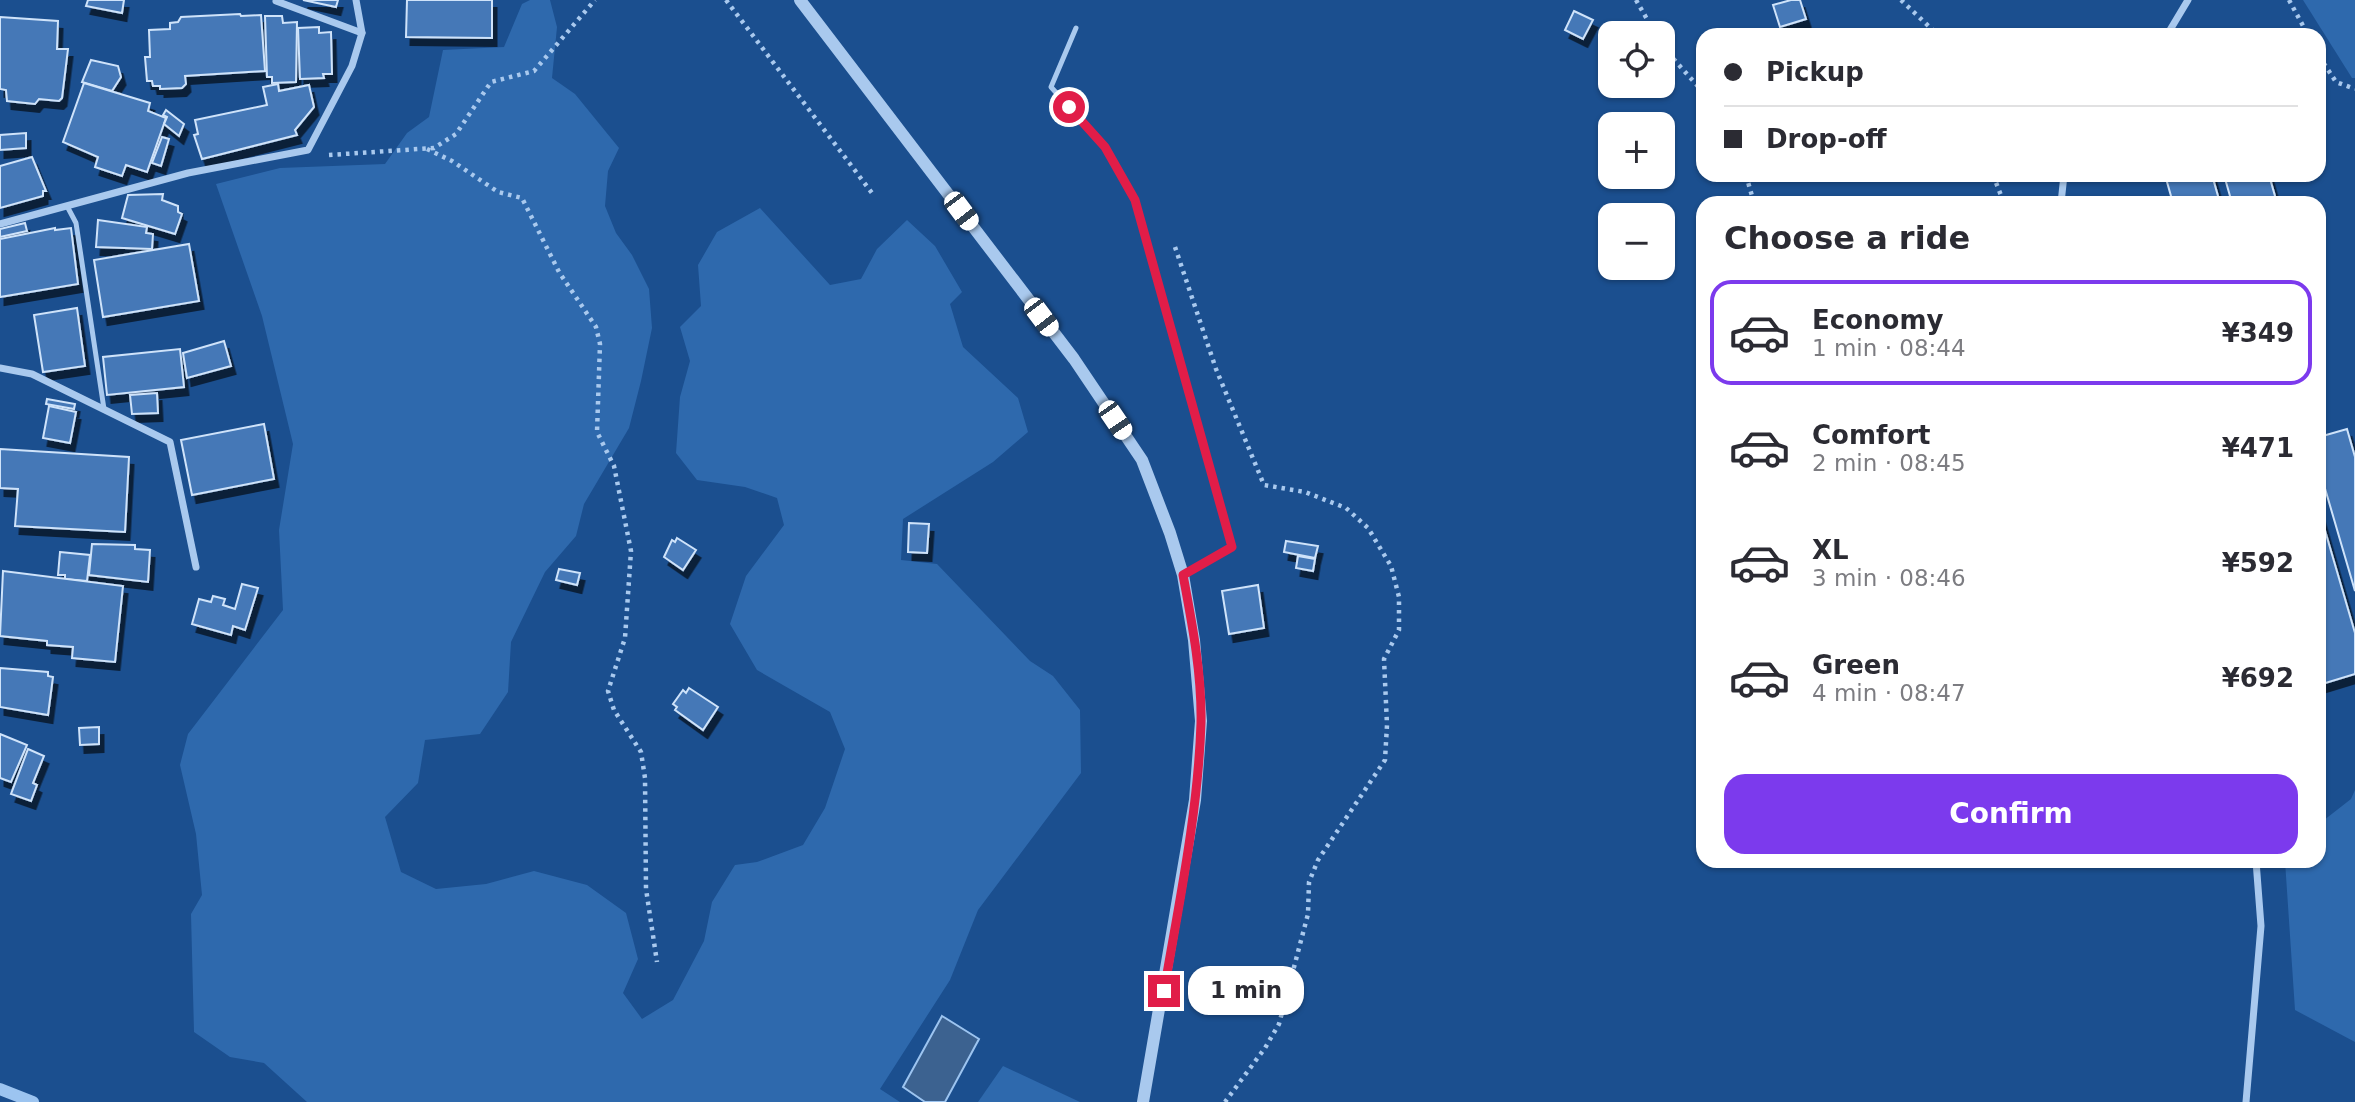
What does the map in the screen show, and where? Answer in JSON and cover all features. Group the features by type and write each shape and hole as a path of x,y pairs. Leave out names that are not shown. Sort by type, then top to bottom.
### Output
{"street":[{"path":"0,224 188,173 308,150 352,66 362,33 356,0"},
{"path":"800,0 1074,359 1142,460 1183,575 1194,640 1201,721 1195,800 1143,1102"},
{"path":"2171,28 2189,0"},
{"path":"276,1 362,33"},
{"path":"0,368 32,374 170,442 196,567"},
{"path":"2246,1102 2261,926 2257,868"}],"lane":[{"path":"1076,28 1051,87 1105,147 1135,200 1232,547 1183,575"},
{"path":"67,206 76,223 104,409"}],"path":[{"path":"308,150 334,156 427,149 456,134 491,82 534,71 595,0"},
{"path":"726,0 872,193"},
{"path":"1636,0 1648,21"},
{"path":"1901,0 1931,28"},
{"path":"2289,0 2304,28"},
{"path":"1675,61 1696,84"},
{"path":"2326,67 2336,82 2355,89"},
{"path":"427,149 452,161 498,192 526,202 559,272 596,327 600,344 597,432 614,466 631,551 625,638 608,691 614,709 641,752 645,778 646,890 657,962"},
{"path":"1173,242 1216,369 1264,485 1305,492 1346,508 1368,528 1391,566 1399,597 1399,630 1384,659 1385,760 1318,860 1309,882 1308,914 1279,1024 1265,1048 1225,1102"}],"shaded area":[{"path":"530,0 550,0 557,27 552,78 575,94 619,148 608,171 605,206 616,233 632,255 649,289 652,328 629,428 584,504 576,536 545,572 511,642 508,692 480,734 425,740 418,783 385,817 401,872 436,889 486,884 534,871 587,885 626,913 638,959 623,993 642,1019 673,1000 704,941 712,902 735,865 757,862 803,845 825,808 845,749 830,712 757,670 730,624 746,576 784,525 777,498 745,487 697,480 676,453 680,397 690,361 680,327 701,306 698,265 717,232 760,208 830,285 861,279 877,249 907,220 935,246 962,292 950,304 963,347 1018,398 1028,432 993,462 903,519 901,560 937,564 1030,661 1053,676 1080,710 1081,773 978,910 950,980 880,1089 900,1102 307,1102 264,1063 230,1057 194,1032 191,914 202,895 196,834 180,765 188,734 283,610 279,530 293,444 262,316 216,184 280,168 385,164 407,133 429,117 443,50 504,47 522,4"},
{"path":"2303,0 2355,0 2355,78 2352,78 2326,37 2326,28 2321,28"},
{"path":"2355,790 2355,1042 2295,1010 2285,868 2326,868 2326,819 2351,799"},
{"path":"942,1016 979,1039 945,1102 925,1102 903,1087"},
{"path":"1003,1066 1080,1102 978,1102"}],"building":[{"path":"88,0 124,0 122,13 86,6"},
{"path":"303,0 338,0 336,7"},
{"path":"407,0 492,0 492,38 406,37"},
{"path":"1800,0 1806,19 1780,27 1773,5"},
{"path":"1574,11 1593,20 1583,39 1565,30"},
{"path":"261,15 265,71 185,76 186,84 182,88 160,89 160,86 153,86 152,81 147,81 145,57 150,57 149,30 170,29 170,23 178,22 181,17"},
{"path":"265,16 282,16 283,23 297,22 296,82 272,83 272,77 267,77"},
{"path":"0,17 58,21 57,49 68,49 62,98 59,101 39,99 35,104 7,101 6,90 0,89"},
{"path":"319,27 319,33 331,32 332,74 323,74 324,78 300,79 298,28"},
{"path":"91,60 118,66 121,77 112,91 82,82"},
{"path":"84,83 150,103 148,111 166,118 147,172 126,165 122,176 95,167 98,157 63,142"},
{"path":"278,84 279,91 309,85 314,107 295,130 297,135 202,159 194,135 198,134 195,120 267,105 263,87"},
{"path":"166,110 184,124 179,136 164,124 167,117 163,115"},
{"path":"26,133 26,148 0,150 0,135"},
{"path":"162,137 169,139 161,166 152,163"},
{"path":"32,157 46,191 43,191 43,196 0,208 0,166"},
{"path":"2167,182 2214,182 2218,196 2171,196"},
{"path":"2226,182 2271,182 2275,196 2230,196"},
{"path":"163,194 162,200 178,206 178,212 182,214 175,234 122,218 128,195"},
{"path":"98,220 147,227 146,233 153,234 152,249 96,247"},
{"path":"25,223 27,231 0,237 0,229"},
{"path":"55,228 71,228 78,284 0,297 0,239"},
{"path":"189,244 199,301 103,317 94,260"},
{"path":"77,308 85,366 43,372 34,315"},
{"path":"224,341 231,366 187,378 183,353"},
{"path":"180,349 184,387 107,395 103,357"},
{"path":"157,393 158,413 132,414 130,395"},
{"path":"47,399 75,404 74,409 46,404"},
{"path":"49,406 76,412 70,443 43,438"},
{"path":"264,424 274,479 192,495 181,440"},
{"path":"2347,429 2355,457 2355,591 2326,492 2326,435"},
{"path":"0,449 129,457 125,532 15,526 18,489 0,488"},
{"path":"909,523 929,524 927,553 908,552"},
{"path":"2326,534 2355,633 2355,674 2326,683"},
{"path":"677,538 696,550 683,570 664,557 672,540 675,542"},
{"path":"1286,541 1318,546 1315,558 1284,552"},
{"path":"92,544 135,545 135,549 150,550 148,582 89,575"},
{"path":"60,552 90,555 87,581 65,579 65,575 58,575"},
{"path":"1298,556 1315,559 1313,571 1296,568"},
{"path":"559,569 580,573 577,585 556,580"},
{"path":"3,571 123,586 115,662 72,658 73,647 0,636"},
{"path":"242,584 258,588 245,630 233,626 231,635 192,624 199,599 211,602 213,596 225,599 223,605 235,609"},
{"path":"1258,585 1264,628 1229,634 1222,591"},
{"path":"0,668 48,672 48,676 53,677 48,715 0,707"},
{"path":"689,688 718,707 703,730 675,710 677,707 673,704 683,690 686,693"},
{"path":"99,727 99,744 80,745 79,728"},
{"path":"0,734 27,745 11,782 0,778"},
{"path":"28,749 44,756 33,783 37,785 31,801 11,794"}],"waterway":[{"path":"0,1089 33,1102"}],"route":[{"path":"1069,107 1105,147 1135,200 1203,435 1232,547 1183,575 1194,640 1201,721 1195,800 1164,991"}]}
